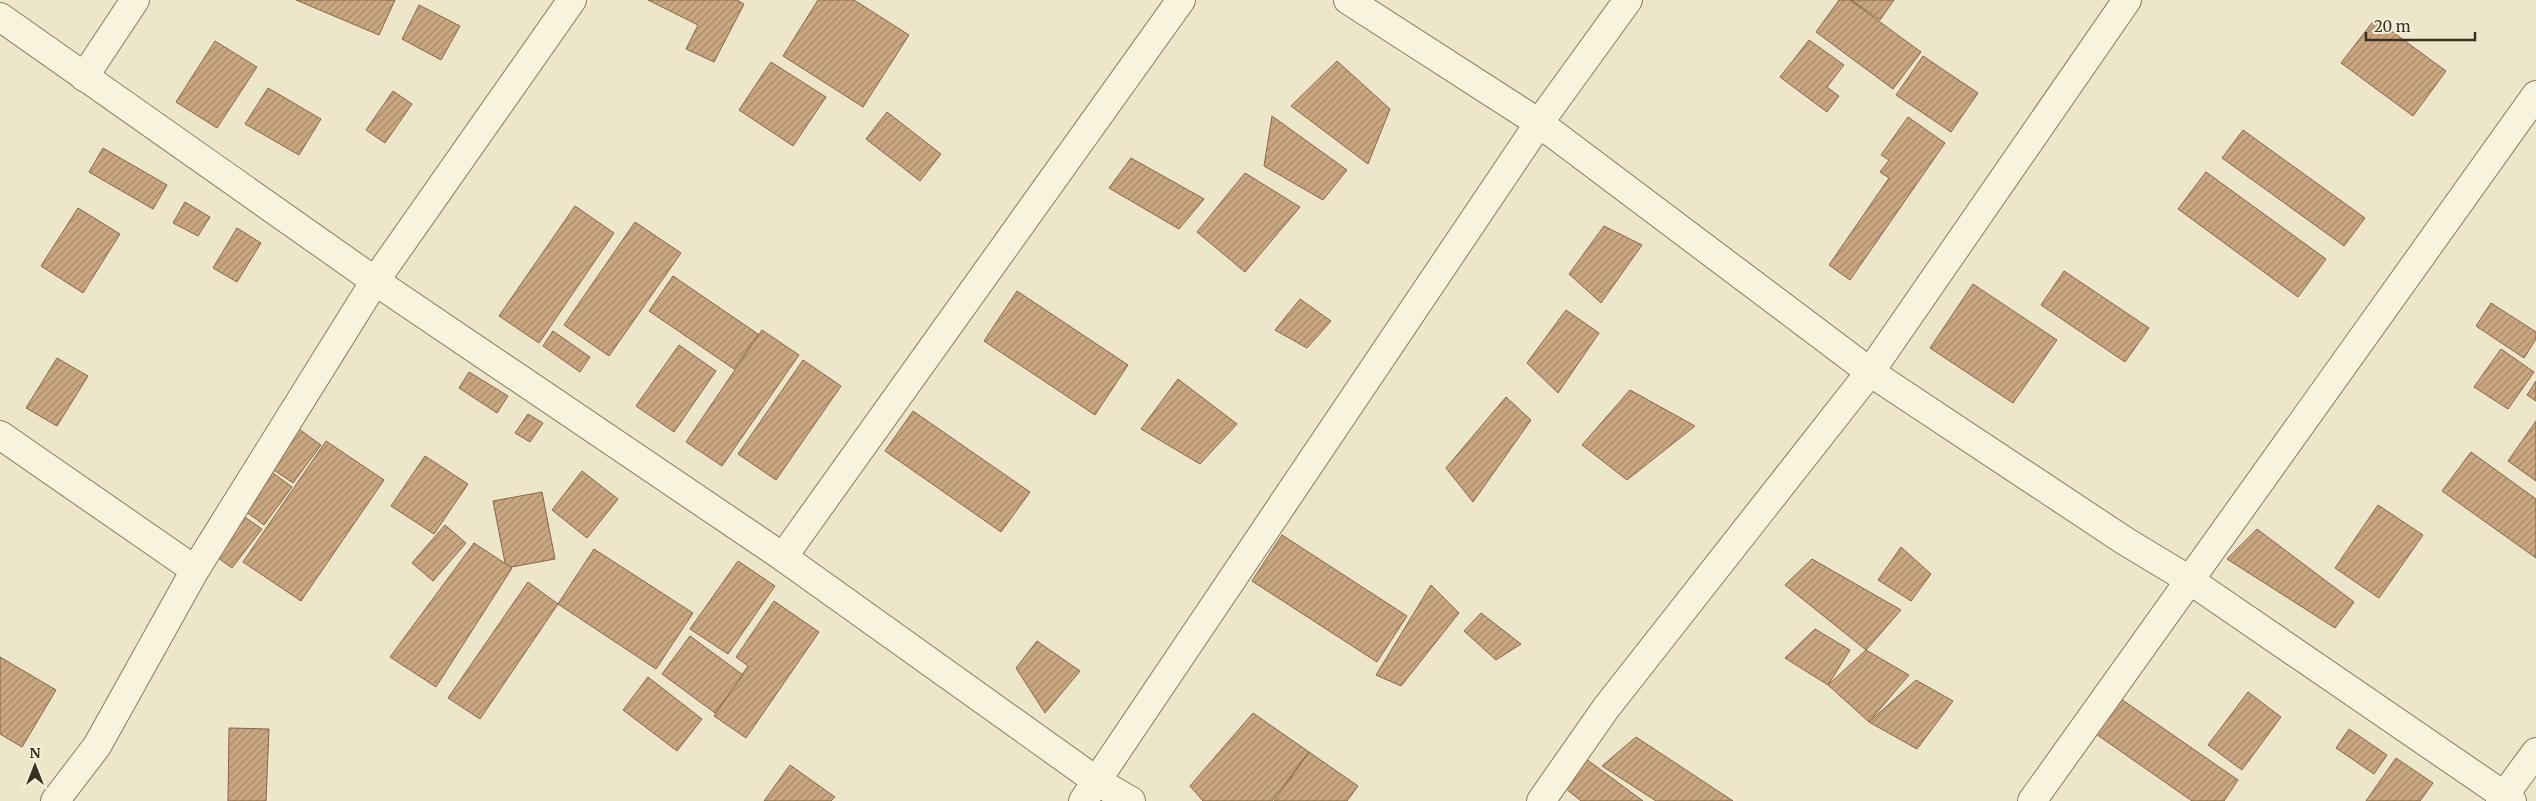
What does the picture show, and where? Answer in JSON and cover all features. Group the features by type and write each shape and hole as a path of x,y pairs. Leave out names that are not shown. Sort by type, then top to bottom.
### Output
{"street":[{"path":"84,77 135,0"},
{"path":"55,801 97,746 195,570 375,281 572,0"},
{"path":"783,557 1181,0"},
{"path":"1348,0 1539,123 1870,372 2125,541 2188,579 2506,799 2536,752"},
{"path":"1091,791 1539,123 1628,0"},
{"path":"1542,801 1606,708 1870,372 2127,0"},
{"path":"0,17 375,281 783,557 1091,791 1131,801"},
{"path":"2032,801 2188,579 2536,94"},
{"path":"0,435 195,570"}],"building":[{"path":"296,0 395,0 379,35"},
{"path":"648,0 737,0 744,4 714,62 686,49 698,25"},
{"path":"818,0 854,0 909,35 863,107 783,56"},
{"path":"1839,0 1850,0 1921,52 1893,89 1816,32"},
{"path":"1851,0 1894,0 1880,20"},
{"path":"419,5 460,26 441,60 402,39"},
{"path":"2375,19 2446,71 2413,116 2341,63"},
{"path":"1809,40 1844,65 1827,87 1839,96 1827,112 1780,77"},
{"path":"215,41 257,67 217,128 176,102"},
{"path":"1923,56 1978,93 1951,132 1896,95"},
{"path":"1337,61 1390,109 1368,164 1291,106"},
{"path":"771,62 826,97 793,146 739,110"},
{"path":"268,88 321,119 299,155 245,124"},
{"path":"393,91 412,104 385,143 366,130"},
{"path":"887,112 941,154 920,181 866,139"},
{"path":"1272,116 1347,170 1323,200 1264,166"},
{"path":"1908,117 1945,143 1850,280 1829,265 1889,178 1880,172 1889,160 1881,155"},
{"path":"2243,130 2365,218 2344,246 2222,158"},
{"path":"103,148 167,185 153,209 89,172"},
{"path":"1131,158 1204,199 1179,229 1109,188"},
{"path":"2206,172 2326,259 2298,297 2178,209"},
{"path":"1245,173 1300,207 1245,272 1197,232"},
{"path":"185,202 210,217 198,236 173,223"},
{"path":"575,206 614,233 539,343 499,316"},
{"path":"78,208 120,234 83,293 41,266"},
{"path":"635,222 681,253 609,356 564,325"},
{"path":"1604,226 1642,245 1601,303 1569,274"},
{"path":"237,228 261,243 237,282 213,268"},
{"path":"2064,271 2149,328 2125,362 2041,305"},
{"path":"673,276 758,334 734,369 649,311"},
{"path":"1973,284 2057,340 2013,403 1930,348"},
{"path":"1017,291 1128,365 1095,415 984,341"},
{"path":"1300,299 1331,321 1307,348 1275,330"},
{"path":"2491,303 2536,332 2536,339 2524,358 2476,326"},
{"path":"1566,310 1599,333 1558,393 1527,363"},
{"path":"762,330 799,355 722,466 686,442"},
{"path":"553,331 590,357 580,372 543,346"},
{"path":"679,345 716,371 674,432 636,406"},
{"path":"2501,349 2534,372 2508,409 2474,387"},
{"path":"57,358 88,376 57,426 26,408"},
{"path":"803,360 841,386 776,480 738,454"},
{"path":"469,372 508,396 497,413 459,388"},
{"path":"1178,379 1237,424 1200,464 1141,429"},
{"path":"2536,381 2536,401 2527,395"},
{"path":"1630,390 1695,426 1627,480 1582,445"},
{"path":"1506,397 1531,420 1473,502 1446,468"},
{"path":"913,411 1030,492 1001,532 885,451"},
{"path":"528,414 543,423 530,442 515,433"},
{"path":"2536,421 2536,481 2508,461"},
{"path":"299,429 321,445 293,483 271,468"},
{"path":"326,441 384,480 301,601 243,562"},
{"path":"2471,452 2536,499 2536,558 2442,491"},
{"path":"425,456 468,484 434,534 391,506"},
{"path":"269,470 292,487 264,525 241,508"},
{"path":"582,471 618,499 587,538 552,510"},
{"path":"542,492 555,559 506,568 493,501"},
{"path":"2378,505 2423,535 2379,598 2335,568"},
{"path":"239,513 262,529 232,568 210,552"},
{"path":"445,525 466,543 433,581 412,563"},
{"path":"2257,529 2354,602 2335,628 2227,559"},
{"path":"1282,535 1407,616 1377,662 1252,581"},
{"path":"474,543 512,568 436,687 390,657"},
{"path":"1901,547 1931,574 1911,601 1878,580"},
{"path":"594,549 693,613 656,669 558,604"},
{"path":"1812,559 1901,610 1866,650 1785,585"},
{"path":"738,561 775,586 728,654 690,629"},
{"path":"528,582 558,604 480,719 448,698"},
{"path":"1431,585 1459,613 1401,686 1376,675"},
{"path":"774,601 819,632 746,738 714,716 748,666 736,657"},
{"path":"1481,613 1521,644 1496,660 1464,631"},
{"path":"1815,629 1850,650 1828,685 1785,658"},
{"path":"690,636 743,675 715,713 662,674"},
{"path":"1037,641 1080,671 1045,713 1016,668"},
{"path":"1866,650 1909,675 1869,722 1828,685"},
{"path":"0,657 56,690 22,747 0,734"},
{"path":"648,677 702,719 677,751 623,710"},
{"path":"1916,680 1953,701 1917,749 1869,722"},
{"path":"2248,692 2281,717 2242,770 2208,745"},
{"path":"2121,699 2238,780 2224,801 2192,801 2096,734"},
{"path":"1253,713 1309,752 1272,801 1203,801 1190,786"},
{"path":"229,728 269,729 266,801 228,801"},
{"path":"2349,729 2387,755 2374,774 2336,748"},
{"path":"1636,737 1733,801 1656,801 1602,766"},
{"path":"1309,752 1358,786 1347,801 1274,801"},
{"path":"1582,756 1643,801 1581,801 1559,783"},
{"path":"2396,758 2433,783 2420,801 2366,801"},
{"path":"790,765 835,797 831,801 764,801"}]}
